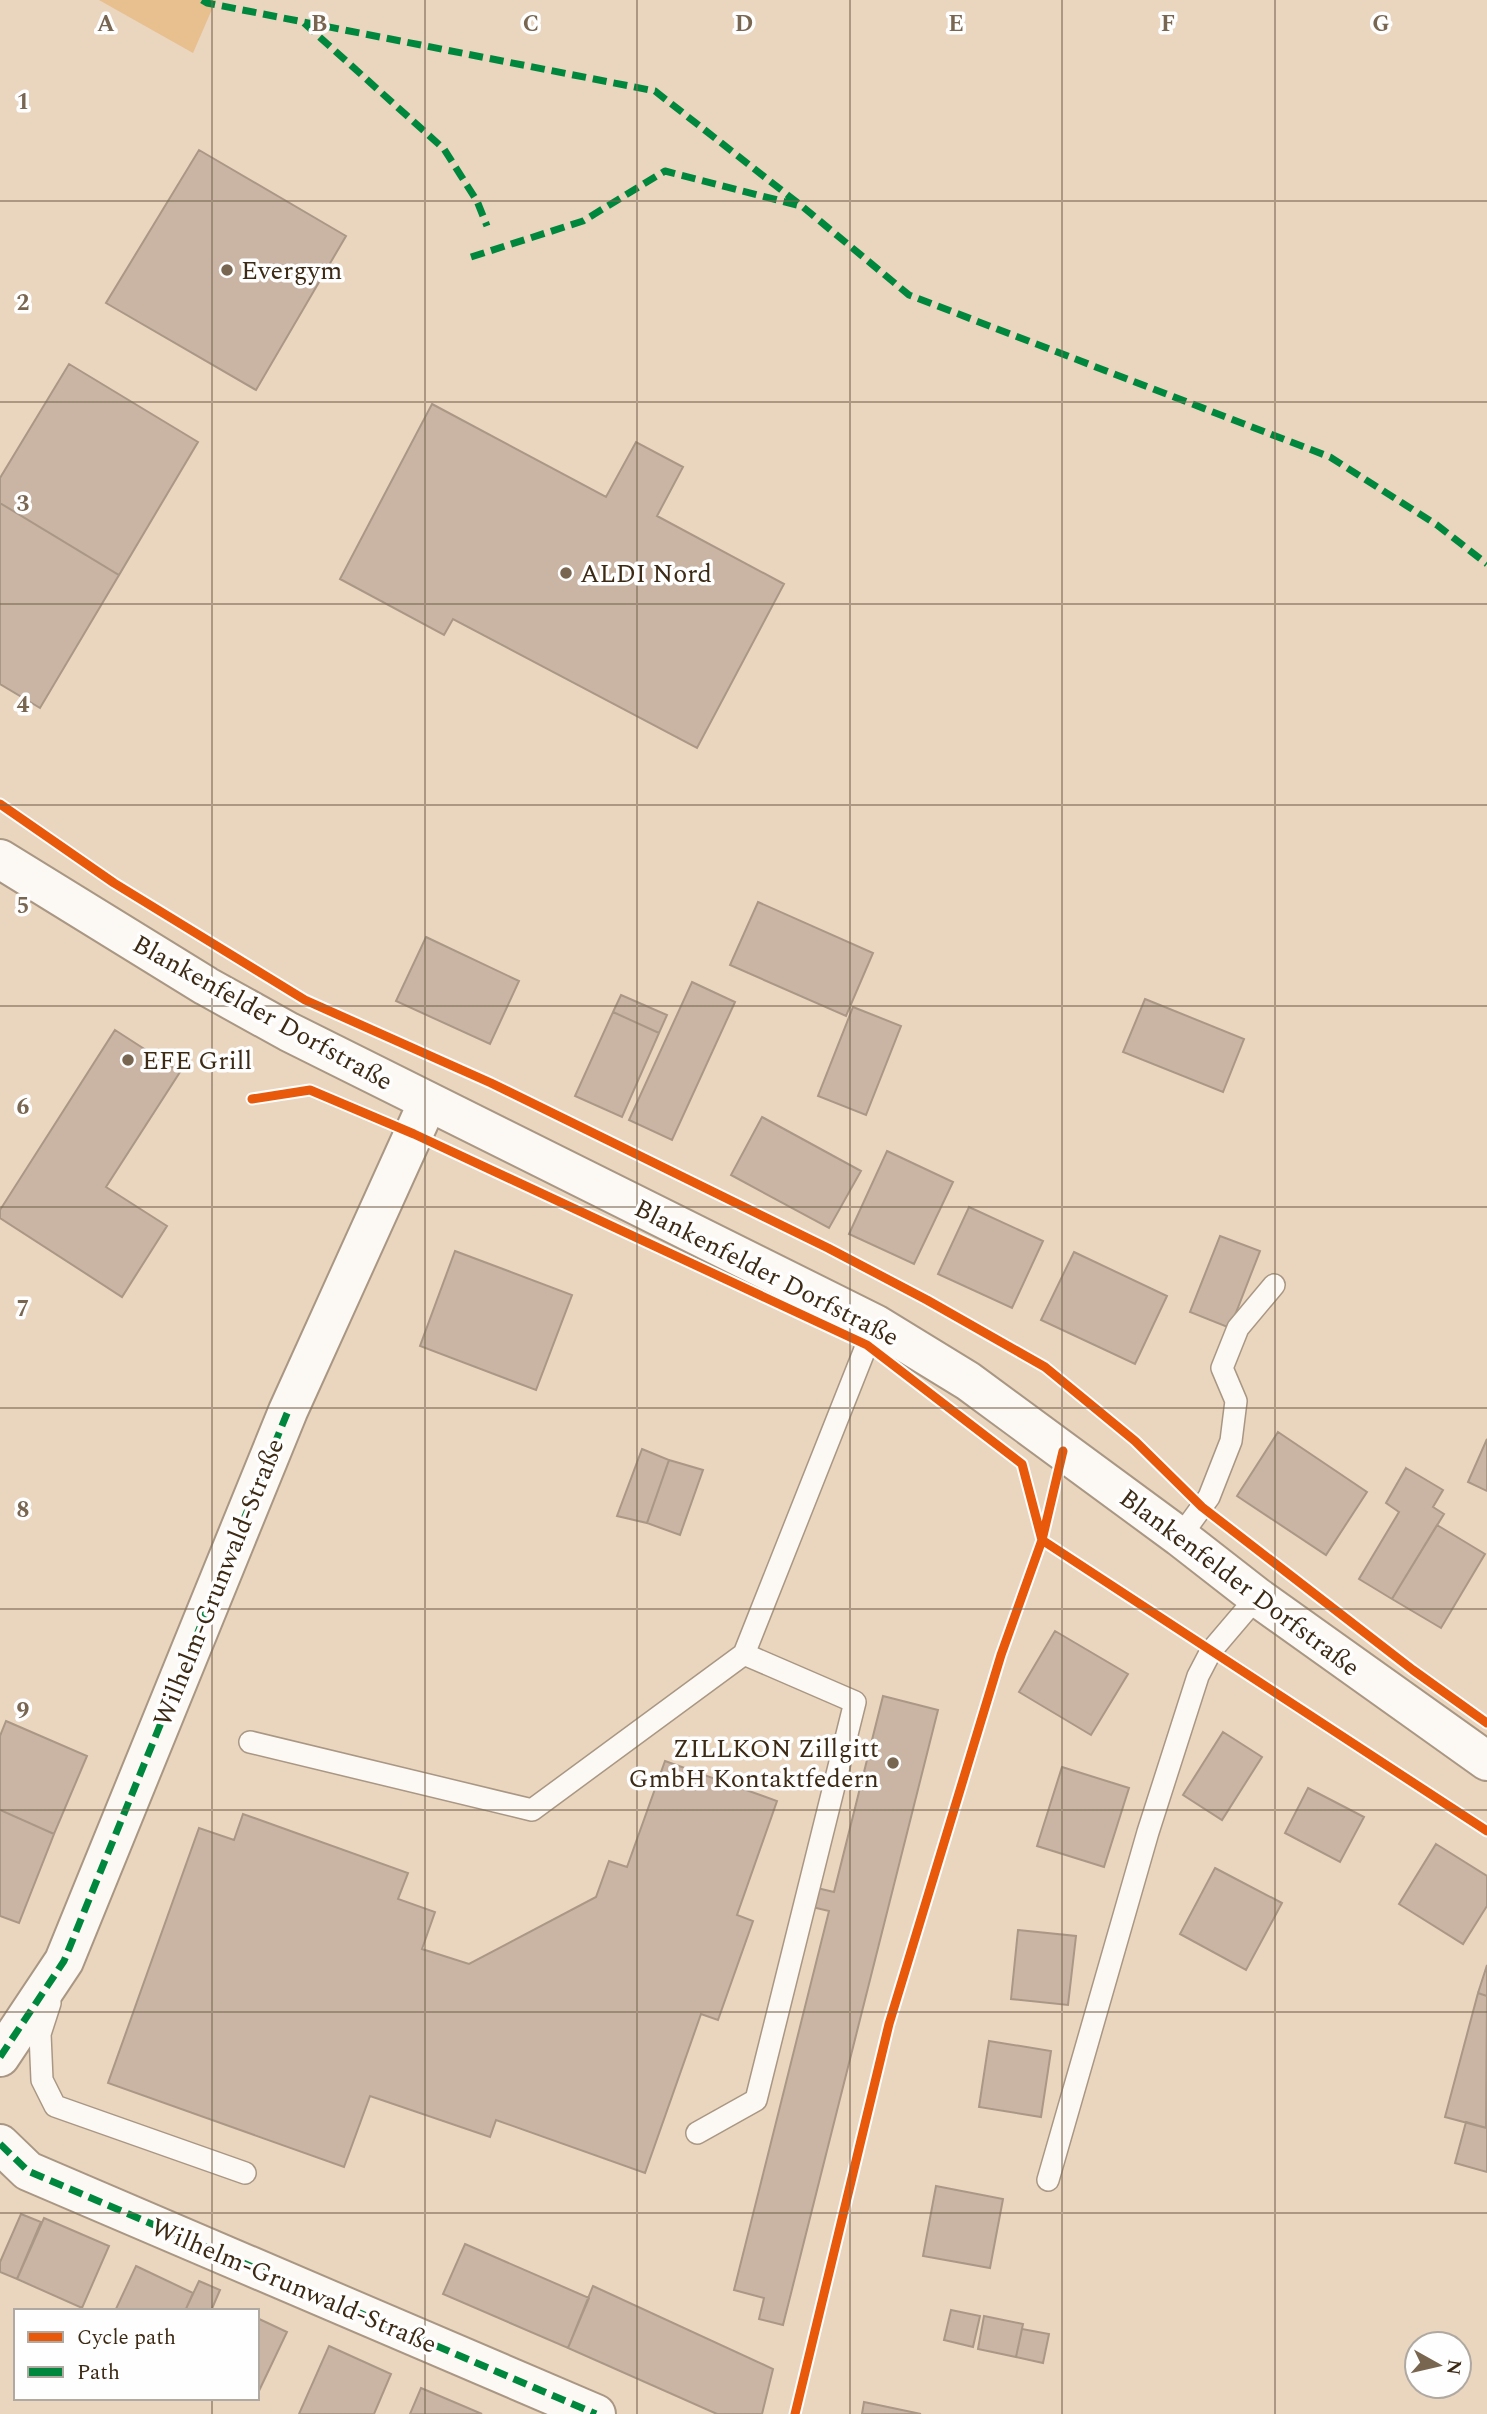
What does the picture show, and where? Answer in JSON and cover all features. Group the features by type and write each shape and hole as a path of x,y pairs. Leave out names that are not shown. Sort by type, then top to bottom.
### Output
{"main road":[{"name":"Blankenfelder Dorfstraße","path":"0,859 206,986 289,1032 875,1324 968,1381 1257,1597 1487,1761"},
{"name":"Wilhelm-Grunwald-Straße","path":"0,2057 64,1961 288,1411 428,1102"},
{"name":"Wilhelm-Grunwald-Straße","path":"0,2144 28,2171 596,2414"}],"lane":[{"path":"1180,1537 1209,1497 1231,1441 1236,1401 1222,1368 1238,1328 1274,1285"},
{"path":"250,1742 532,1810 744,1654 875,1324"},
{"path":"1048,2180 1148,1832 1198,1676 1212,1651 1257,1597"},
{"path":"697,2133 756,2100 855,1702 744,1654"},
{"path":"64,1961 40,2034 41,2081 55,2106 245,2173"}],"shaded area":[{"path":"99,0 216,0 193,53"}],"building":[{"path":"199,150 346,236 256,390 106,303"},
{"path":"69,364 198,442 119,575 0,503 0,478"},
{"path":"432,404 606,497 636,442 683,467 657,516 784,584 697,748 453,619 444,635 340,579"},
{"path":"0,503 119,575 40,708 0,684"},
{"path":"758,902 873,953 846,1016 730,965"},
{"path":"426,937 519,981 490,1044 396,1001"},
{"path":"692,982 735,1002 672,1140 629,1120"},
{"path":"621,995 667,1015 659,1033 613,1012"},
{"path":"1145,999 1244,1039 1223,1092 1123,1052"},
{"path":"853,1007 901,1026 866,1115 818,1096"},
{"path":"613,1012 659,1033 622,1117 575,1096"},
{"path":"115,1030 180,1072 106,1187 167,1226 122,1297 0,1218 0,1210"},
{"path":"762,1117 861,1171 829,1228 731,1175"},
{"path":"887,1151 953,1182 914,1264 849,1234"},
{"path":"969,1207 1043,1241 1012,1308 938,1274"},
{"path":"1220,1236 1260,1251 1230,1328 1190,1312"},
{"path":"455,1251 572,1295 536,1390 420,1346"},
{"path":"1074,1252 1167,1296 1135,1364 1041,1320"},
{"path":"1278,1432 1367,1492 1326,1555 1237,1496"},
{"path":"1487,1439 1487,1491 1468,1482"},
{"path":"642,1449 669,1460 647,1523 617,1516"},
{"path":"669,1460 703,1470 680,1535 647,1523"},
{"path":"1406,1468 1443,1490 1433,1507 1444,1514 1392,1599 1359,1579 1399,1512 1386,1503"},
{"path":"1437,1525 1485,1554 1441,1628 1392,1599"},
{"path":"1055,1631 1128,1674 1091,1735 1019,1692"},
{"path":"883,1696 938,1710 783,2325 759,2319 764,2298 734,2290 829,1911 812,1907 817,1888 834,1892"},
{"path":"6,1721 87,1756 54,1834 0,1810 0,1736"},
{"path":"1223,1732 1262,1757 1222,1820 1183,1795"},
{"path":"665,1761 777,1801 737,1915 753,1921 718,2020 701,2014 645,2173 496,2120 490,2137 370,2096 344,2167 108,2083 199,1828 234,1840 243,1814 408,1873 398,1899 435,1912 422,1949 469,1964 596,1897 609,1861 627,1867"},
{"path":"1062,1767 1129,1788 1104,1867 1037,1846"},
{"path":"1308,1788 1364,1817 1340,1862 1285,1833"},
{"path":"0,1810 54,1834 19,1923 0,1916"},
{"path":"1436,1844 1487,1876 1487,1906 1463,1944 1399,1904"},
{"path":"1215,1868 1282,1903 1246,1970 1180,1934"},
{"path":"1018,1930 1076,1936 1068,2005 1011,1999"},
{"path":"1487,1965 1487,1996 1478,1993"},
{"path":"1478,1993 1487,1996 1486,2128 1445,2117"},
{"path":"989,2041 1051,2051 1041,2117 979,2107"},
{"path":"1466,2122 1487,2128 1487,2172 1455,2163"},
{"path":"936,2186 1003,2199 990,2268 923,2256"},
{"path":"21,2214 41,2222 17,2279 0,2272 0,2262"},
{"path":"44,2218 109,2246 82,2308 17,2279"},
{"path":"465,2244 589,2298 568,2348 443,2294"},
{"path":"136,2266 193,2293 186,2309 116,2309"},
{"path":"199,2281 220,2290 212,2309 186,2309"},
{"path":"593,2286 773,2369 762,2414 717,2414 568,2348"},
{"path":"951,2310 980,2316 973,2347 944,2340"},
{"path":"984,2316 1023,2324 1016,2357 978,2349"},
{"path":"259,2319 287,2332 259,2391"},
{"path":"1022,2329 1049,2334 1043,2363 1016,2357"},
{"path":"329,2346 391,2374 374,2414 299,2414"},
{"path":"421,2388 482,2414 410,2414"},
{"path":"864,2402 921,2414 862,2414"}],"marked path":[{"path":"202,0 655,91 803,207 909,295 1330,457 1437,525 1487,564"},
{"path":"304,23 444,149 477,201 487,226"},
{"path":"471,257 583,221 665,171 797,205"},
{"path":"0,2057 64,1961 288,1411"},
{"path":"0,2144 28,2171 596,2414"}],"cycle path":[{"path":"0,804 114,883 305,1000 491,1083 828,1248 1045,1367 1135,1441 1202,1507 1413,1670 1487,1723"},
{"path":"252,1099 310,1090 414,1134 867,1345 1022,1464 1042,1540 1487,1831"},
{"path":"795,2414 889,2024 1001,1655 1042,1540 1063,1451"}],"place":[{"name":"Evergym","path":"227,270"},
{"name":"ALDI Nord","path":"566,573"},
{"name":"EFE Grill","path":"128,1060"},
{"name":"ZILLKON Zillgitt GmbH Kontaktfedern","path":"893,1763"}]}
